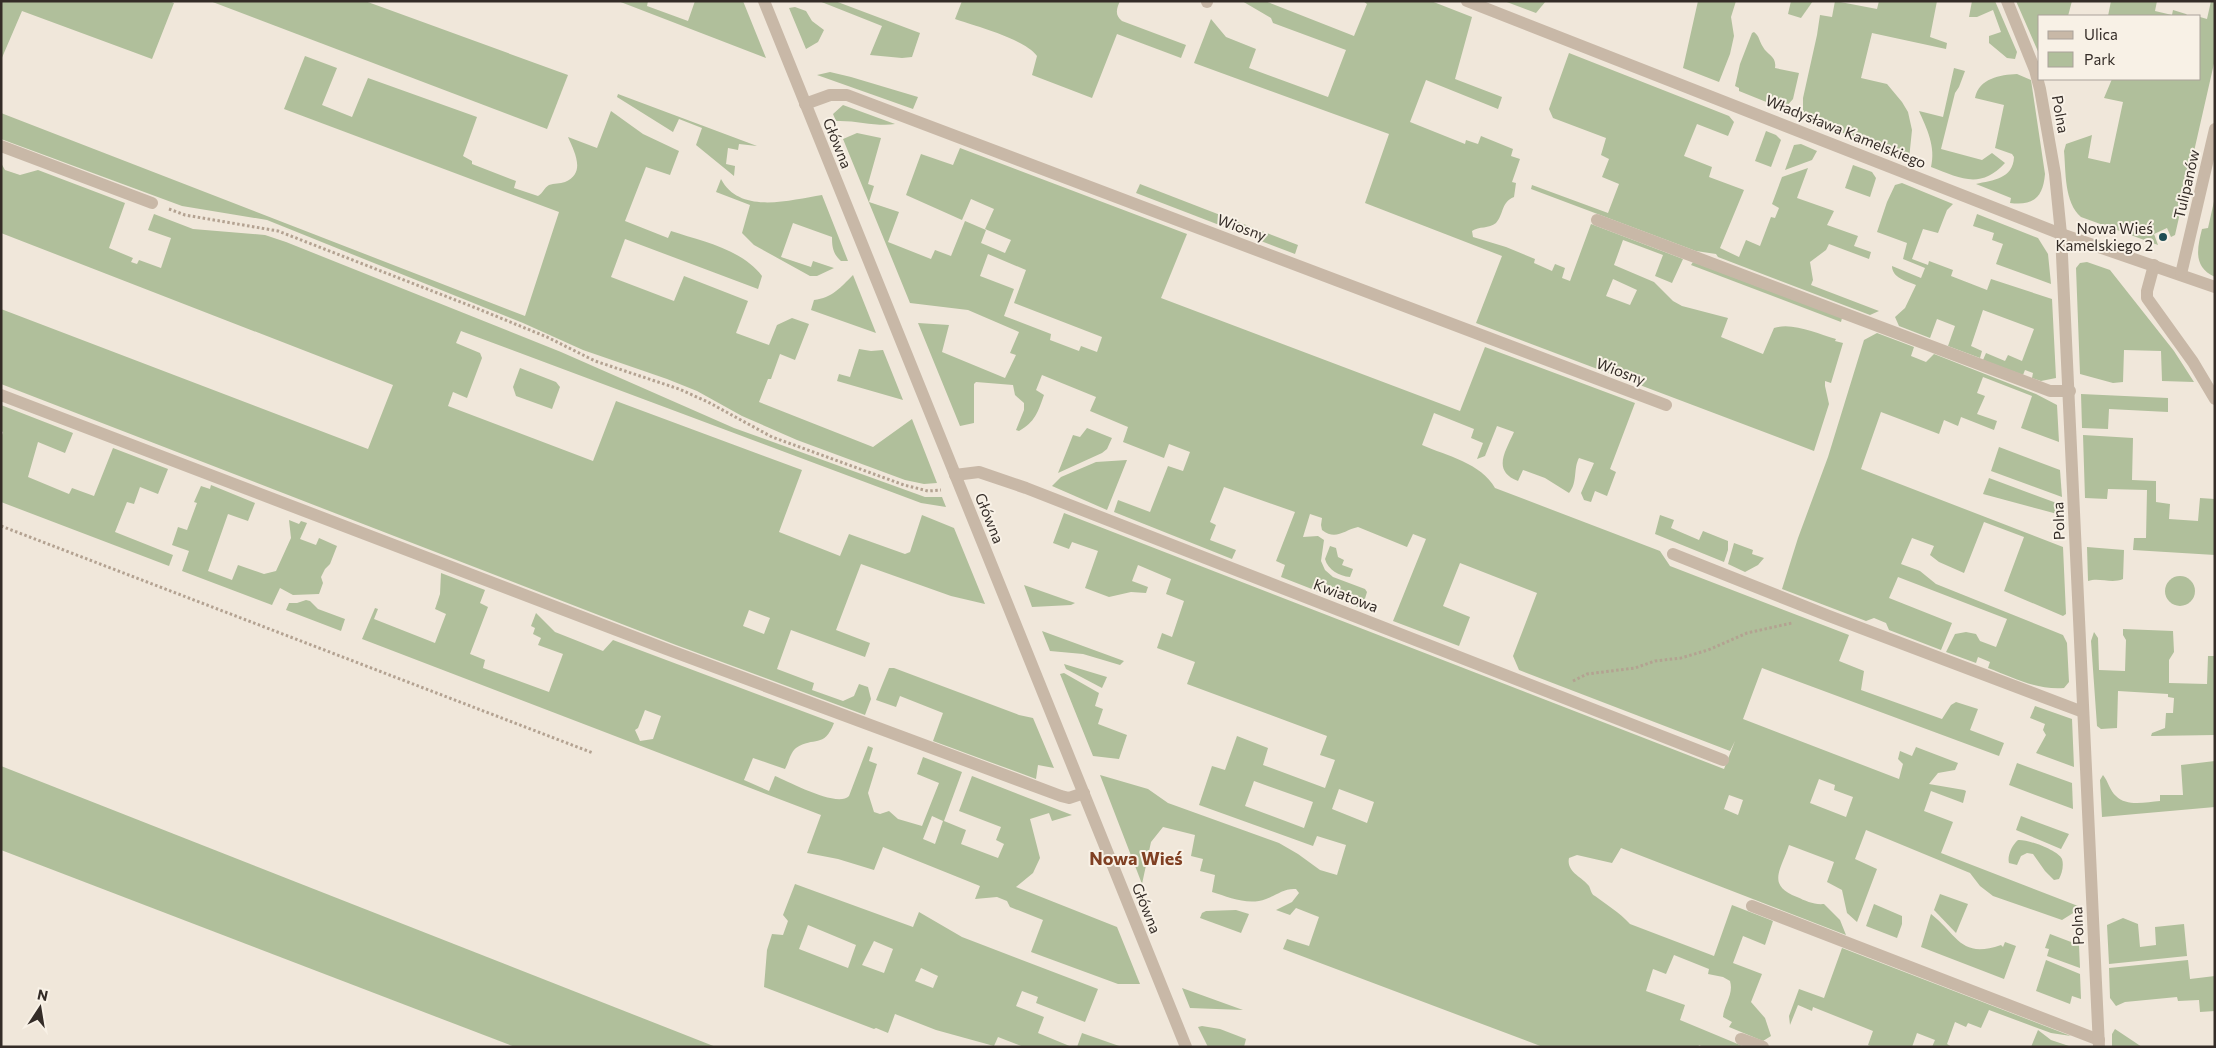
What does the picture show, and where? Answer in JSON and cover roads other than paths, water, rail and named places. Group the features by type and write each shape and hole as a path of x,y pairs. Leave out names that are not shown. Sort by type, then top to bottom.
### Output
{"street":[{"name":"Główna","path":"764,1 1186,1047"},
{"name":"Władysława Kamelskiego","path":"1466,1 2061,234 2215,286"},
{"name":"Polna","path":"2007,1 2035,70 2040,89 2055,174 2061,234 2070,391 2099,1043"},
{"name":"Wiosny","path":"805,104 830,95 847,95 1666,405"},
{"name":"Tulipanów","path":"2181,274 2215,129"},
{"path":"1,146 152,203"},
{"path":"1597,220 2050,391 2070,391"},
{"path":"2154,265 2147,298 2193,362 2215,399"},
{"path":"1,395 657,645 1061,796 1069,798 1084,793"},
{"name":"Kwiatowa","path":"957,480 979,472 1026,488 1723,760"},
{"path":"1673,554 2083,712"},
{"path":"1752,906 2099,1043"},
{"path":"1742,1039 1762,1047"}],"place":[{"name":"Nowa Wieś Kamelskiego 2","path":"2163,237"}],"district":[{"name":"Nowa Wieś","path":"1136,858"}]}
